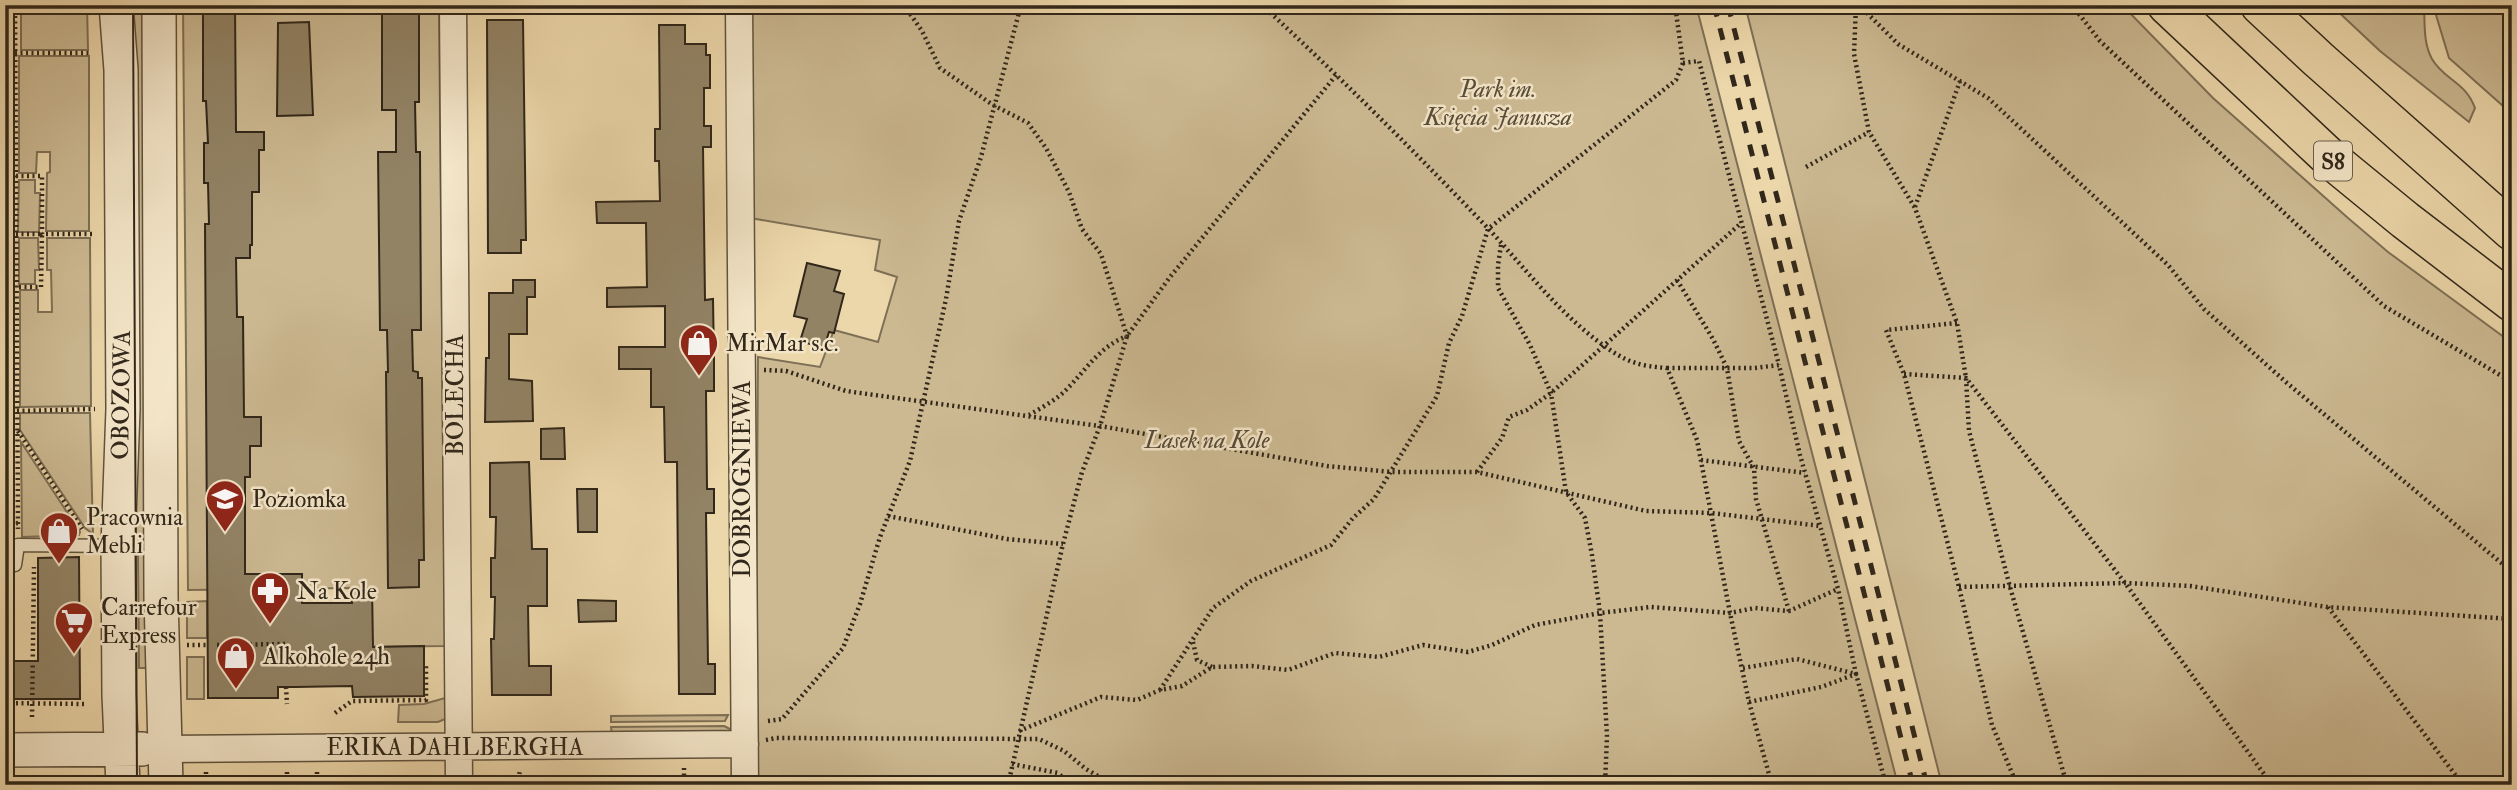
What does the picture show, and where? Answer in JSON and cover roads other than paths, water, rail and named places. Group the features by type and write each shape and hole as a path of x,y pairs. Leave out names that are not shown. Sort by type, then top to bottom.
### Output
{"highway":[{"name":"S8","path":"2167,5 2333,161 2512,302"},
{"path":"2260,5 2512,232"},
{"path":"2394,127 2512,197"}],"street":[{"name":"OBOZOWA","path":"112,783 121,748 118,546 123,395 121,70 116,5"},
{"name":"OBOZOWA","path":"159,5 161,597 166,749 181,781"},
{"name":"BOLECHA","path":"453,5 459,785"},
{"name":"DOBROGNIEWA","path":"739,5 745,785"},
{"name":"ERIKA DAHLBERGHA","path":"166,749 459,747 744,734"},
{"path":"5,750 166,749"}],"lane":[{"path":"15,565 18,545 118,546"}],"tram line":[{"path":"133,5 137,785"}],"railway":[{"path":"1714,5 1913,785"},
{"path":"1728,5 1927,785"}],"place":[{"name":"MirMar s.c.","path":"699,377"},
{"name":"Poziomka","path":"225,533"},
{"name":"Pracownia Mebli","path":"59,565"},
{"name":"Na Kole","path":"270,625"},
{"name":"Carrefour Express","path":"74,655"},
{"name":"Alkohole 24h","path":"236,690"}],"park label":[{"name":"Park im. Księcia Janusza","path":"1498,103"},
{"name":"Lasek na Kole","path":"1207,440"}]}
